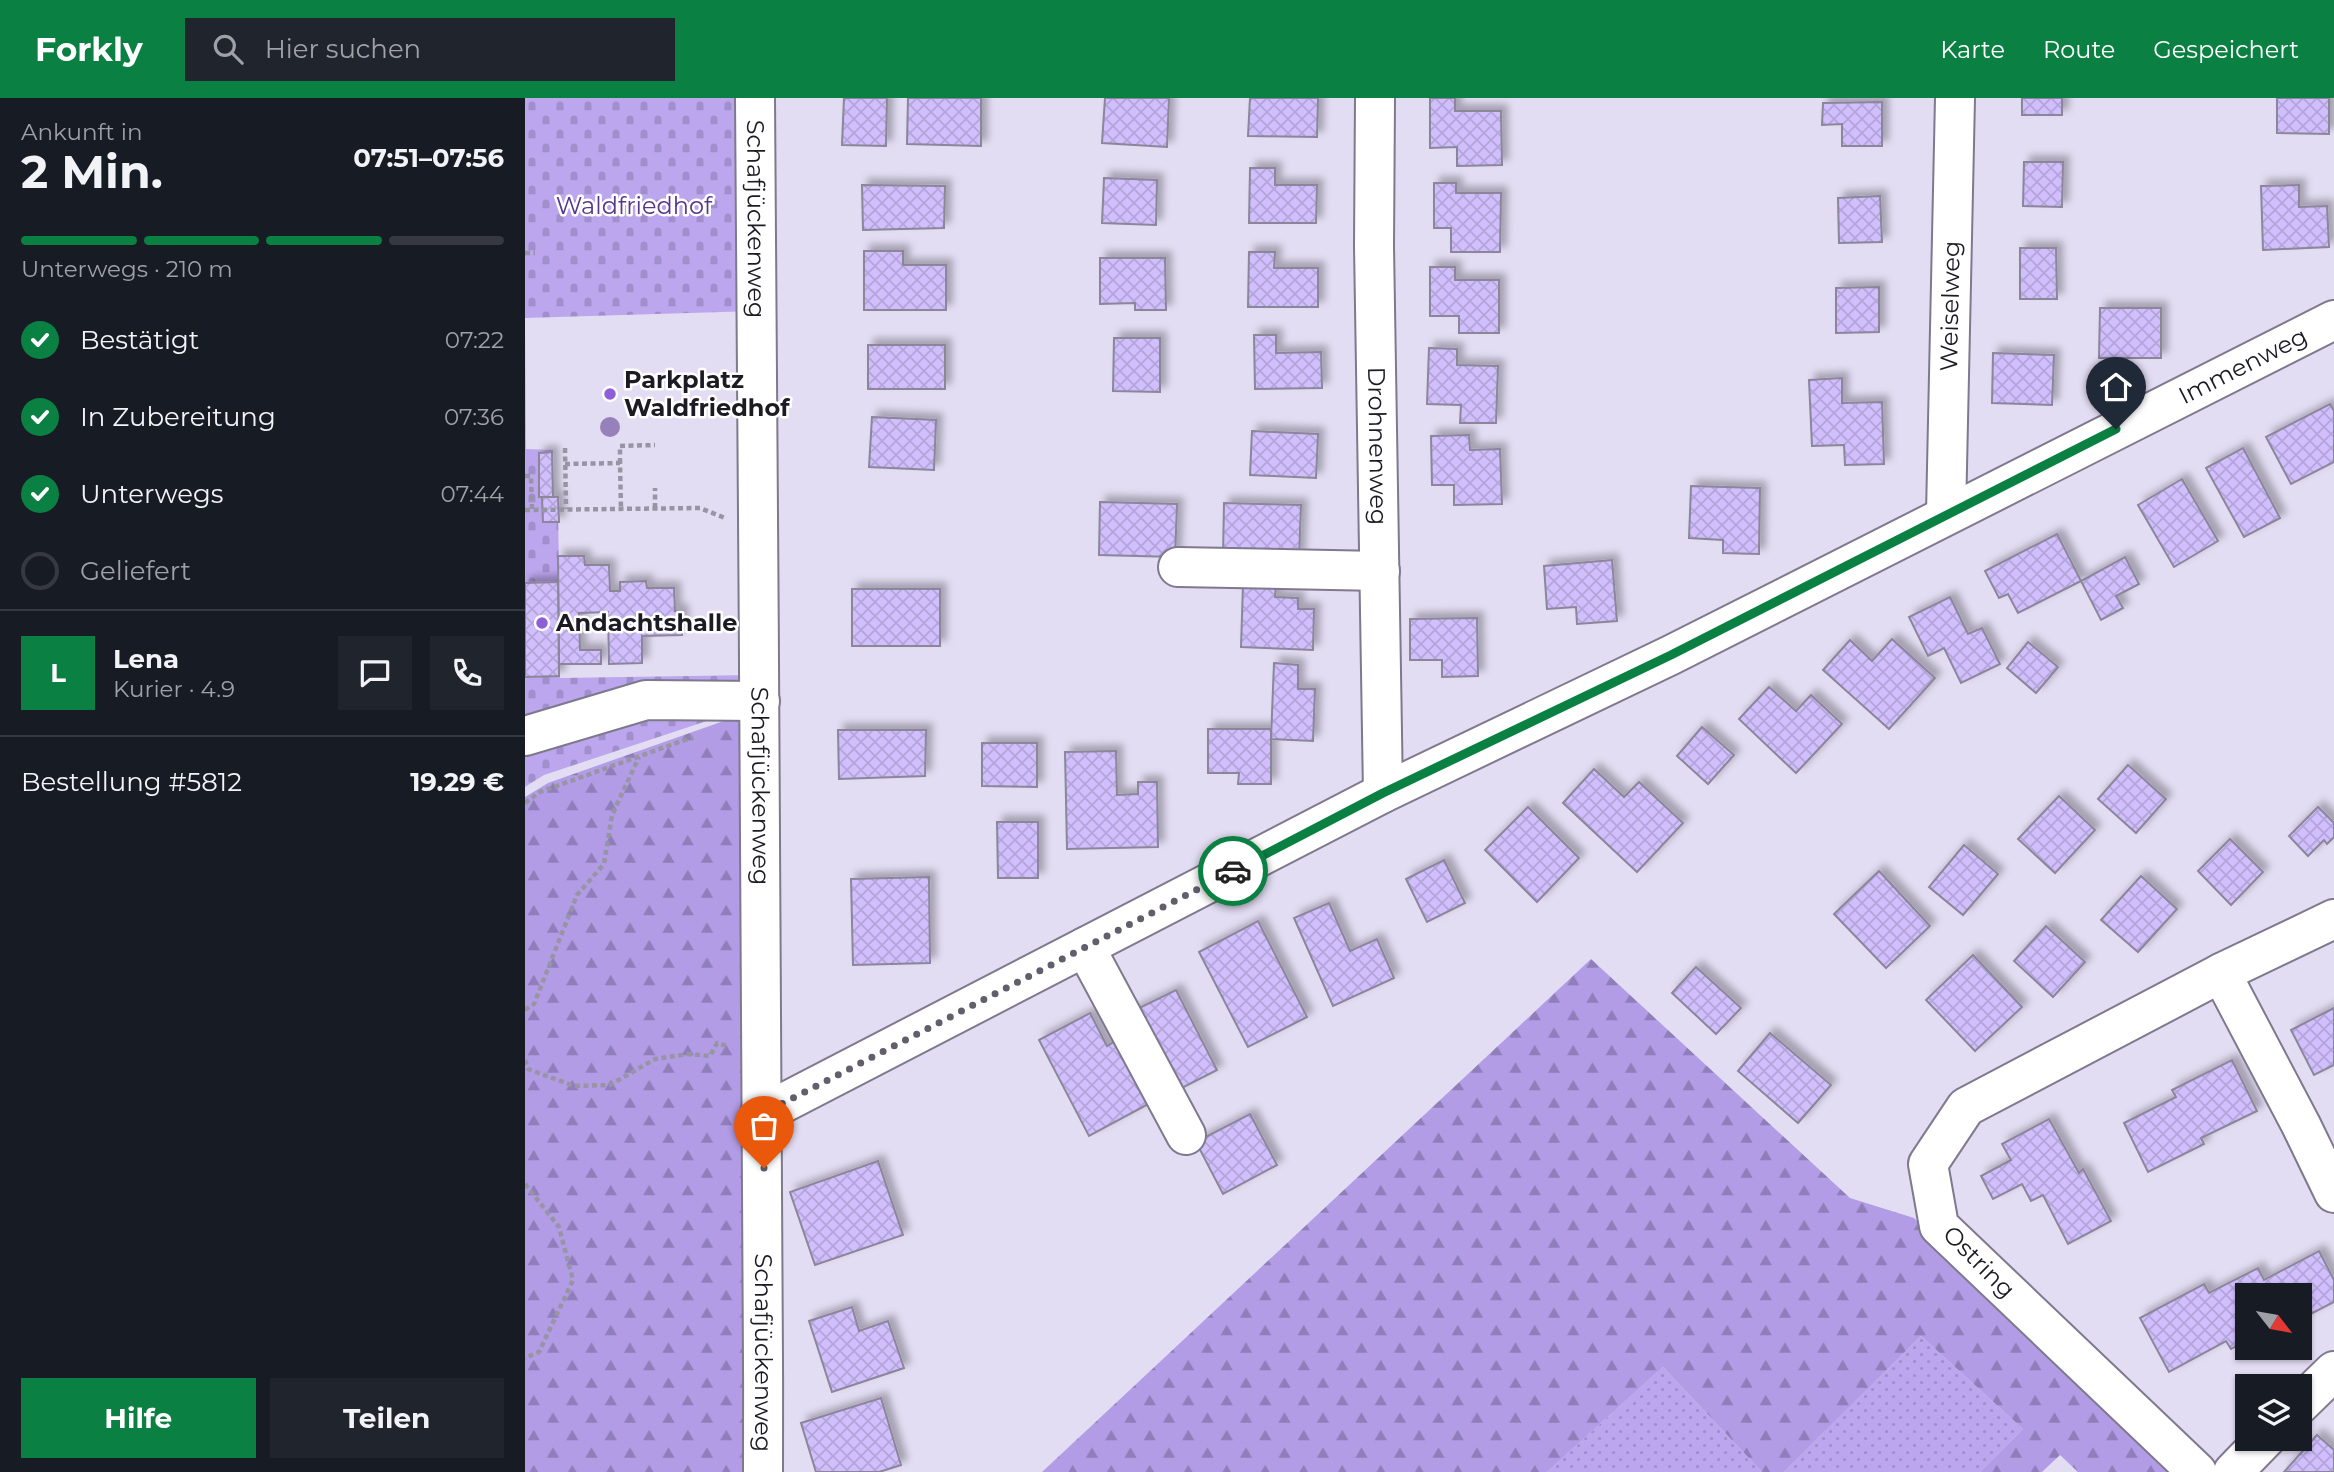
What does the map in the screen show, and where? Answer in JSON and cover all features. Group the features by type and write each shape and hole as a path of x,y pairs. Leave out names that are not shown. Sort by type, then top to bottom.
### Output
{"street":[{"name":"Schafjückenweg","path":"755,98 764,1054 764,1472"},
{"name":"Drohnenweg","path":"1374,98 1383,793"},
{"name":"Weiselweg","path":"1946,514 1955,98"},
{"name":"Immenweg","path":"764,1113 1383,793 1671,655 2334,320"},
{"path":"1178,567 1380,571"},
{"path":"525,736 646,700 760,701"},
{"name":"Ostring","path":"2197,1472 1940,1226 1928,1164 1966,1107 2221,973 2334,919"},
{"path":"1085,947 1186,1135"},
{"path":"2221,973 2321,1130 2334,1193"},
{"path":"2312,1392 2334,1371"},
{"path":"2233,1472 2253,1451"}],"path":[{"path":"525,253 535,253"},
{"path":"621,509 619,446 655,445"},
{"path":"565,448 566,509"},
{"path":"565,464 620,463"},
{"path":"525,476 531,476 532,509"},
{"path":"655,488 655,508"},
{"path":"525,510 700,508 758,532"},
{"path":"525,803 540,792 699,735"},
{"path":"525,1010 534,1004 577,895 604,864 612,815 639,757"},
{"path":"528,1069 574,1086 610,1085 655,1059 689,1054 710,1056 717,1044 764,1054"},
{"path":"525,1060 528,1069 525,1075"},
{"path":"525,1184 559,1227 573,1280 539,1352 525,1358"}],"green space":[{"name":"Waldfriedhof","path":"525,98 755,98 755,311 525,318"},
{"path":"525,318 526,449 553,450 553,496 558,496 560,678 752,675 752,706 544,775 525,787 525,677 559,676 558,582 525,583"},
{"path":"752,711 748,1472 525,1472 525,797 548,783"},
{"path":"1591,959 1850,1198 1914,1218 2174,1472 2078,1472 2060,1455 2042,1472 1980,1472 2023,1429 1921,1336 1784,1472 1762,1472 1663,1367 1547,1472 1042,1472"},
{"path":"1921,1336 2023,1429 1980,1472 1784,1472"},
{"path":"1663,1367 1762,1472 1547,1472"}],"building":[{"path":"844,98 887,98 886,146 842,145"},
{"path":"908,98 981,98 981,146 907,144"},
{"path":"1105,98 1169,98 1167,147 1102,143"},
{"path":"1250,98 1318,98 1317,137 1248,136"},
{"path":"1430,98 1455,98 1455,111 1501,111 1502,165 1457,166 1457,147 1430,148"},
{"path":"2022,98 2062,98 2062,115 2022,115"},
{"path":"2277,98 2329,98 2329,134 2277,133"},
{"path":"1882,102 1882,146 1842,146 1842,124 1822,125 1823,103"},
{"path":"2024,162 2063,162 2062,207 2023,206"},
{"path":"1250,168 1275,168 1275,185 1317,185 1316,223 1249,223"},
{"path":"1104,178 1157,180 1156,225 1102,223"},
{"path":"1434,183 1456,183 1456,193 1501,193 1500,252 1451,252 1451,228 1434,228"},
{"path":"862,185 945,186 944,228 863,230"},
{"path":"2299,185 2299,207 2327,206 2329,247 2263,250 2261,186"},
{"path":"1880,196 1882,242 1839,243 1838,198"},
{"path":"2020,248 2056,248 2057,299 2020,299"},
{"path":"864,251 903,251 903,265 946,265 946,310 864,310"},
{"path":"1249,252 1275,252 1274,268 1318,268 1318,307 1248,307"},
{"path":"1100,258 1165,258 1166,310 1135,310 1135,303 1100,304"},
{"path":"1430,267 1455,267 1455,280 1499,280 1499,333 1459,333 1459,316 1430,316"},
{"path":"1879,287 1879,332 1836,333 1836,288"},
{"path":"2100,308 2161,308 2161,358 2099,358"},
{"path":"1254,335 1276,335 1276,353 1321,352 1322,388 1255,389"},
{"path":"1114,338 1160,338 1160,392 1113,391"},
{"path":"868,345 945,345 945,389 868,389"},
{"path":"1429,348 1457,349 1457,365 1498,366 1496,423 1460,423 1461,405 1427,404"},
{"path":"1993,353 2054,355 2052,405 1992,403"},
{"path":"1842,378 1842,403 1882,402 1884,464 1845,465 1844,445 1812,446 1809,380"},
{"path":"2330,404 2334,411 2334,462 2291,484 2266,437"},
{"path":"872,417 936,420 934,470 869,467"},
{"path":"1252,431 1318,434 1316,478 1250,475"},
{"path":"1469,435 1470,450 1500,449 1502,504 1454,505 1454,485 1432,485 1431,436"},
{"path":"2243,448 2280,518 2244,537 2206,468"},
{"path":"552,452 553,497 539,497 539,453"},
{"path":"2182,479 2218,541 2174,567 2138,505"},
{"path":"1691,486 1760,488 1759,554 1723,553 1723,540 1689,538"},
{"path":"542,497 558,497 559,522 543,522"},
{"path":"1100,502 1177,504 1175,557 1099,555"},
{"path":"1224,503 1301,505 1299,558 1223,556"},
{"path":"2057,534 2081,581 2018,613 2008,594 1999,598 1985,571"},
{"path":"558,556 584,556 585,565 609,565 610,591 620,591 620,582 646,581 647,588 674,588 675,611 682,611 682,635 642,636 642,663 609,664 608,612 579,613 580,650 601,650 601,664 559,664"},
{"path":"2125,557 2139,584 2116,596 2123,608 2101,620 2081,581"},
{"path":"1612,560 1617,621 1577,624 1576,607 1547,609 1544,566"},
{"name":"Andachtshalle","path":"558,582 559,676 525,677 525,583"},
{"path":"1243,584 1276,585 1275,597 1298,598 1298,609 1314,609 1313,650 1241,647"},
{"path":"852,589 940,589 940,646 852,646"},
{"path":"1950,597 1968,634 1982,628 2000,664 1961,683 1944,648 1928,656 1909,617"},
{"path":"1477,618 1478,676 1442,677 1442,660 1410,660 1410,619"},
{"path":"1892,639 1935,678 1889,729 1823,670 1850,640 1872,661"},
{"path":"2028,642 2058,667 2036,693 2007,668"},
{"path":"1274,663 1298,665 1298,689 1315,689 1313,741 1271,739"},
{"path":"1769,687 1796,711 1811,695 1842,724 1796,773 1739,719"},
{"path":"1702,727 1734,755 1708,784 1677,756"},
{"path":"1208,729 1271,729 1271,784 1238,784 1239,773 1208,773"},
{"path":"838,730 926,730 925,776 839,779"},
{"path":"982,743 1037,743 1037,787 982,786"},
{"path":"1116,751 1117,795 1138,794 1138,782 1157,782 1158,847 1067,849 1065,752"},
{"path":"2128,765 2166,799 2136,833 2098,799"},
{"path":"1594,769 1624,797 1639,782 1683,823 1637,872 1563,803"},
{"path":"2059,796 2095,830 2055,873 2018,839"},
{"path":"1528,807 1579,858 1537,902 1485,850"},
{"path":"2318,807 2334,823 2334,837 2327,844 2324,840 2308,856 2289,836"},
{"path":"997,822 1038,822 1038,878 998,878"},
{"path":"2230,839 2263,872 2231,905 2198,871"},
{"path":"1964,845 1998,874 1963,915 1929,887"},
{"path":"1444,860 1465,903 1427,922 1406,879"},
{"path":"1879,871 1930,926 1886,968 1834,914"},
{"path":"2141,876 2177,909 2138,952 2101,920"},
{"path":"929,877 930,963 853,965 851,879"},
{"path":"1329,903 1350,951 1377,939 1394,978 1333,1006 1294,918"},
{"path":"1258,921 1307,1017 1248,1047 1199,952"},
{"path":"2046,926 2085,962 2053,997 2014,961"},
{"path":"1973,955 2022,1007 1975,1051 1926,1000"},
{"path":"1696,967 1741,1008 1716,1034 1672,993"},
{"path":"1176,990 1217,1070 1170,1094 1129,1013"},
{"path":"2334,1008 2334,1065 2314,1075 2291,1030"},
{"path":"1090,1013 1107,1046 1119,1039 1152,1102 1089,1136 1039,1040"},
{"path":"1770,1033 1831,1085 1798,1123 1738,1071"},
{"path":"2232,1060 2257,1111 2201,1138 2204,1144 2148,1172 2124,1123 2176,1097 2172,1090"},
{"path":"1250,1114 1277,1165 1223,1194 1196,1142"},
{"path":"2049,1119 2079,1173 2083,1169 2111,1221 2068,1244 2043,1195 2031,1201 2022,1184 1993,1199 1981,1176 2011,1160 2002,1144"},
{"path":"878,1161 903,1235 815,1265 790,1192"},
{"path":"2319,1251 2334,1280 2334,1302 2312,1313 2312,1283 2235,1283 2235,1347 2231,1349 2226,1341 2169,1372 2140,1318 2204,1284 2209,1293 2258,1268 2264,1280"},
{"path":"852,1307 859,1331 888,1321 904,1368 832,1392 809,1321"},
{"path":"881,1398 901,1465 879,1472 816,1472 801,1423"},
{"path":"2317,1435 2334,1450 2334,1472 2284,1472 2303,1451 2312,1451 2312,1441"}],"way so far":[{"path":"764,1168 764,1113 1233,871"}],"place":[{"name":"Parkplatz Waldfriedhof","path":"610,394"},
{"name":"Andachtshalle","path":"542,623"}],"route":[{"path":"1233,871 1383,793 1671,655 2116,429"}]}
